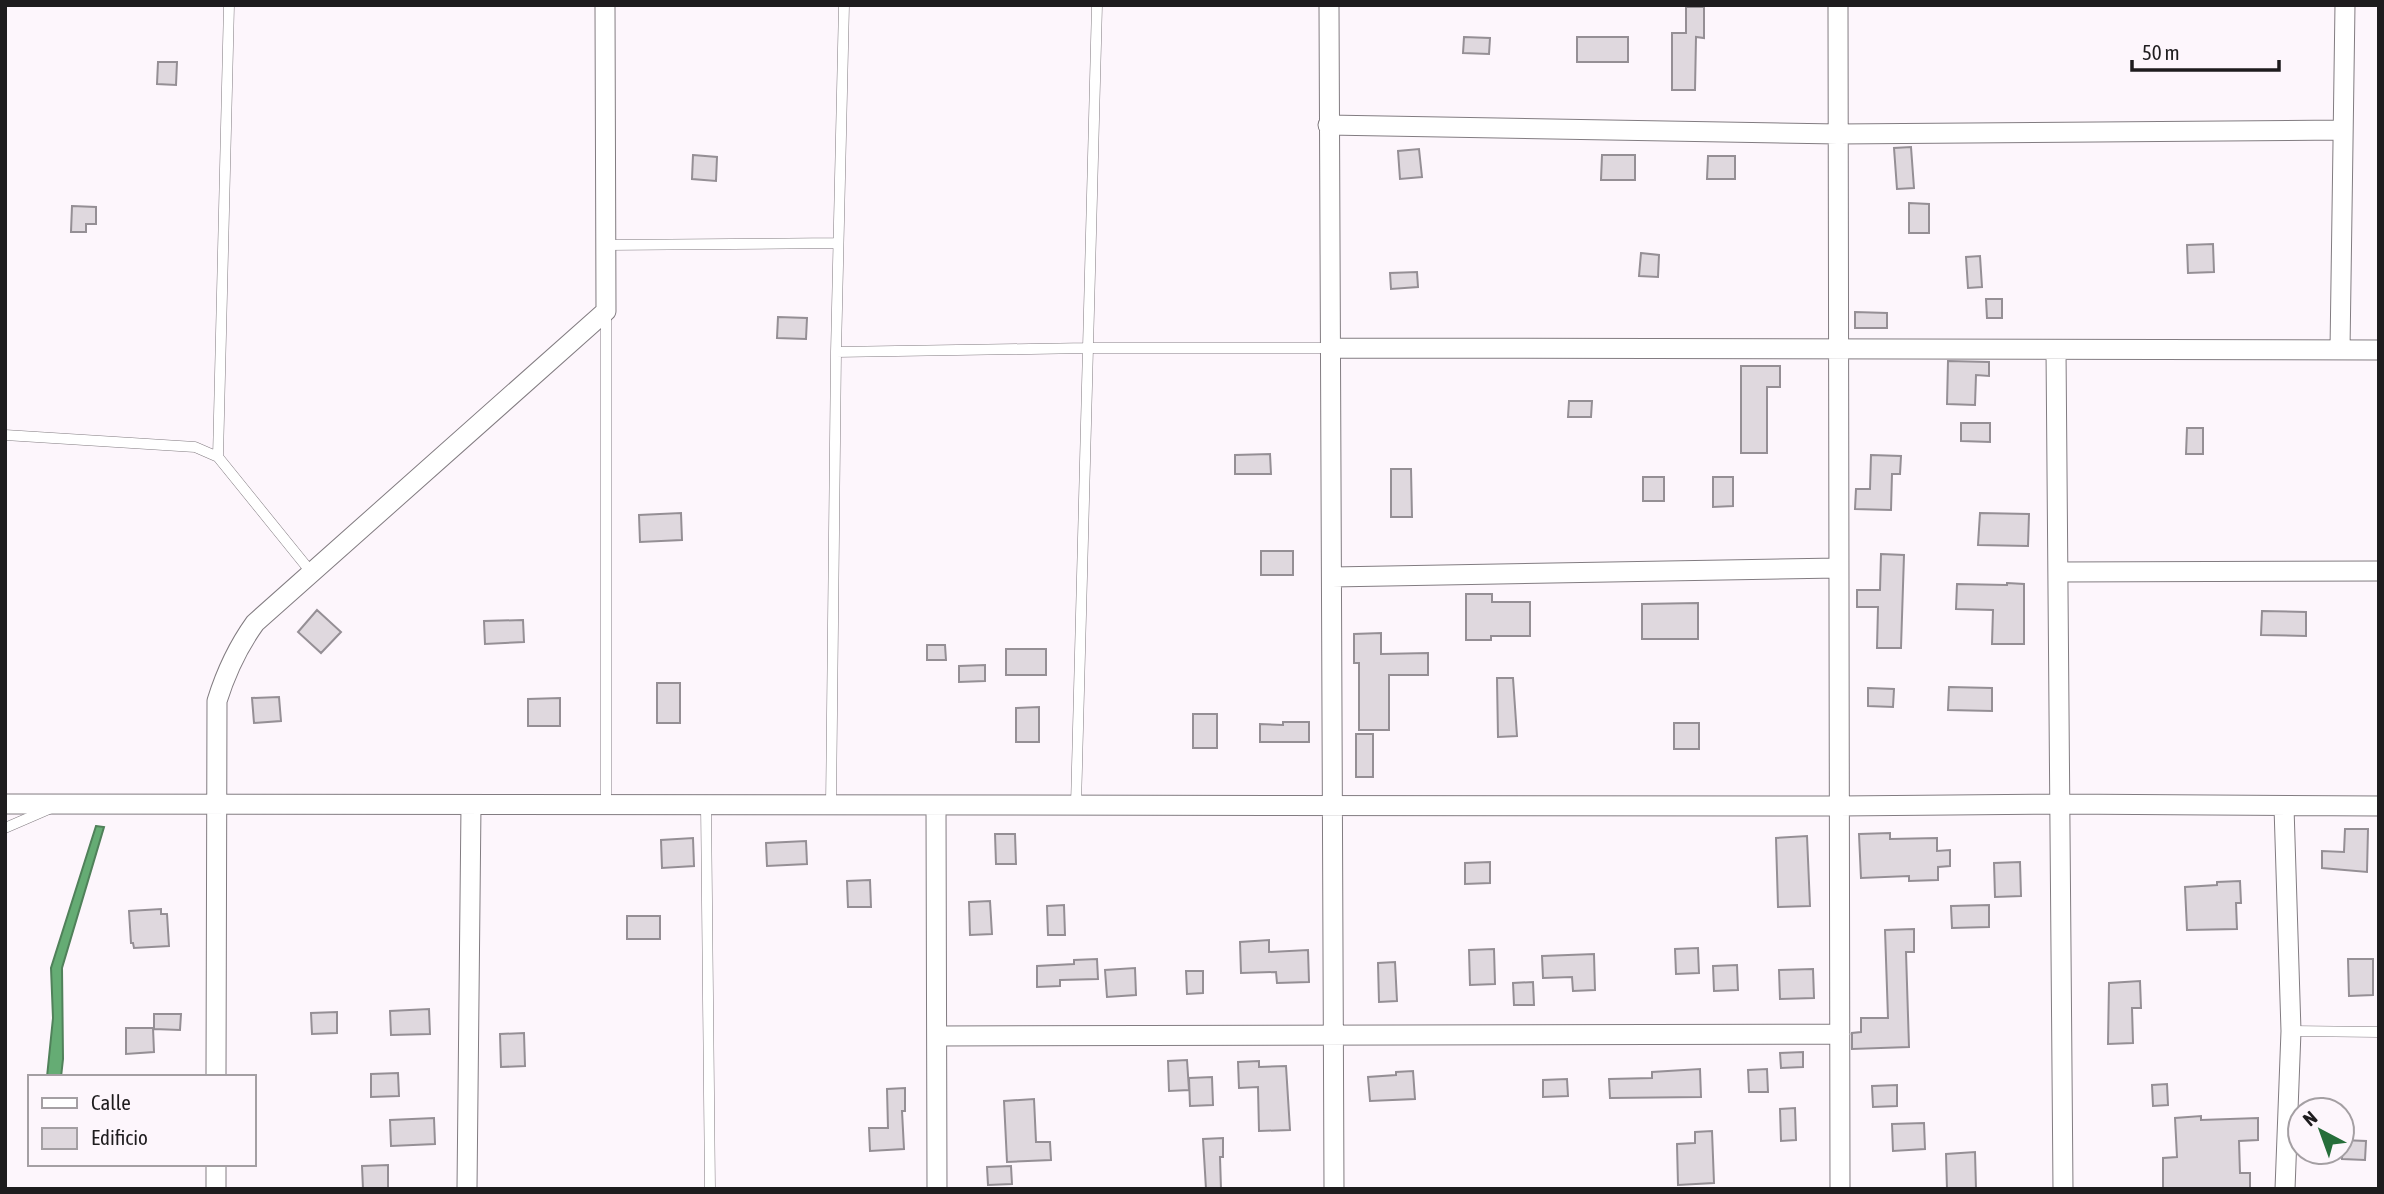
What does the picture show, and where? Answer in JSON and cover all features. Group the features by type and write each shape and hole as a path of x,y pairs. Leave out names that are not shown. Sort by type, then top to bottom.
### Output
{"street":[{"path":"216,1075 217,701 228,667 255,623 607,311 605,5"},
{"path":"1328,5 1334,1189"},
{"path":"1838,5 1840,1189"},
{"path":"2340,350 2345,5"},
{"path":"1328,125 1838,134 2343,130"},
{"path":"1331,348 2379,351"},
{"path":"2056,350 2063,1189"},
{"path":"1332,577 1838,568"},
{"path":"2058,572 2379,571"},
{"path":"5,804 2379,806"},
{"path":"467,1189 471,805"},
{"path":"936,805 937,1189"},
{"path":"2284,807 2291,1031 2285,1189"},
{"path":"937,1036 1840,1034"},
{"path":"216,1166 216,1189"}],"lane":[{"path":"218,457 229,5"},
{"path":"831,805 836,352 844,5"},
{"path":"1076,805 1097,5"},
{"path":"606,245 838,243"},
{"path":"606,805 607,311"},
{"path":"836,352 1331,348"},
{"path":"5,435 195,447 218,457 311,572"},
{"path":"5,828 59,804"},
{"path":"706,805 710,1189"},
{"path":"2291,1031 2379,1032"}],"shaded area":[{"path":"96,826 104,827 62,968 61,1075 47,1075 53,1018 51,968"}],"building":[{"path":"1686,7 1704,7 1704,38 1696,37 1695,90 1672,90 1672,33 1686,33"},
{"path":"1464,37 1490,38 1489,54 1463,53"},
{"path":"1577,37 1628,37 1628,62 1577,62"},
{"path":"158,62 177,62 176,85 157,84"},
{"path":"1911,147 1914,188 1897,189 1894,148"},
{"path":"1419,149 1422,177 1400,179 1398,151"},
{"path":"693,155 717,157 716,181 692,179"},
{"path":"1602,155 1635,155 1635,180 1601,180"},
{"path":"1708,156 1735,156 1735,179 1707,179"},
{"path":"1909,203 1929,204 1929,233 1909,233"},
{"path":"72,206 96,207 96,224 86,224 86,232 71,232"},
{"path":"2213,244 2214,272 2188,273 2187,245"},
{"path":"1641,253 1659,255 1658,277 1639,276"},
{"path":"1980,256 1982,287 1968,288 1966,257"},
{"path":"1417,272 1418,287 1391,289 1390,273"},
{"path":"1986,299 2002,299 2002,318 1987,318"},
{"path":"1855,312 1887,313 1887,328 1855,328"},
{"path":"778,317 807,318 806,339 777,338"},
{"path":"1948,361 1989,362 1989,376 1976,375 1975,405 1947,404"},
{"path":"1741,366 1780,366 1780,387 1767,387 1767,453 1741,453"},
{"path":"1569,401 1592,401 1591,417 1568,417"},
{"path":"1961,423 1990,423 1990,442 1961,441"},
{"path":"2187,428 2203,428 2203,454 2186,454"},
{"path":"1270,454 1271,474 1235,474 1235,455"},
{"path":"1871,455 1901,456 1900,474 1892,474 1891,510 1855,509 1856,489 1870,489"},
{"path":"1391,469 1411,469 1412,517 1391,517"},
{"path":"1643,477 1664,477 1664,501 1643,501"},
{"path":"1713,477 1733,477 1733,506 1713,507"},
{"path":"681,513 682,540 640,542 639,515"},
{"path":"1980,513 2029,514 2028,546 1978,545"},
{"path":"1261,551 1293,551 1293,575 1261,575"},
{"path":"1881,554 1904,555 1901,648 1877,648 1878,607 1857,607 1857,590 1880,590"},
{"path":"1957,584 2024,584 2024,644 1992,644 1993,610 1956,609"},
{"path":"1466,594 1492,594 1492,602 1530,602 1530,636 1491,636 1491,640 1466,640"},
{"path":"1698,603 1698,639 1642,639 1642,604"},
{"path":"317,610 341,632 321,653 298,632"},
{"path":"2262,611 2306,612 2306,636 2261,635"},
{"path":"523,620 524,642 485,644 484,621"},
{"path":"1381,633 1381,654 1428,653 1428,675 1389,675 1389,730 1359,730 1359,663 1354,663 1354,634"},
{"path":"927,645 945,645 946,660 927,660"},
{"path":"1006,649 1046,649 1046,675 1006,675"},
{"path":"985,665 985,681 959,682 959,666"},
{"path":"1497,678 1513,678 1517,736 1498,737"},
{"path":"657,683 680,683 680,723 657,723"},
{"path":"1949,687 1992,688 1992,711 1948,710"},
{"path":"1868,688 1894,689 1893,707 1868,706"},
{"path":"279,697 281,721 254,723 252,698"},
{"path":"560,698 560,726 528,726 528,699"},
{"path":"1039,707 1039,742 1016,742 1016,708"},
{"path":"1193,714 1217,714 1217,748 1193,748"},
{"path":"1283,722 1309,722 1309,742 1260,742 1260,724 1283,725"},
{"path":"1674,723 1699,723 1699,749 1674,749"},
{"path":"1356,734 1373,734 1373,777 1356,777"},
{"path":"2345,829 2368,829 2367,872 2322,868 2322,851 2344,852"},
{"path":"1890,833 1890,839 1937,838 1937,851 1950,850 1950,866 1938,867 1938,880 1909,881 1909,876 1861,878 1859,834"},
{"path":"995,834 1015,834 1016,864 996,864"},
{"path":"1807,836 1810,906 1778,907 1776,838"},
{"path":"693,838 694,866 662,868 661,840"},
{"path":"806,841 807,864 767,866 766,843"},
{"path":"1490,862 1490,883 1465,884 1465,863"},
{"path":"2020,862 2021,896 1995,897 1994,863"},
{"path":"870,880 871,907 848,907 847,881"},
{"path":"2240,881 2241,903 2236,903 2237,929 2187,930 2185,887"},
{"path":"990,901 992,934 970,935 969,902"},
{"path":"1064,905 1065,935 1048,935 1047,906"},
{"path":"1989,905 1989,927 1952,928 1951,906"},
{"path":"161,909 161,914 167,914 169,946 134,948 131,943 129,911"},
{"path":"627,916 660,916 660,939 627,939"},
{"path":"1914,929 1914,952 1906,952 1909,1047 1852,1049 1852,1033 1861,1032 1861,1018 1888,1018 1885,930"},
{"path":"1269,940 1269,952 1308,950 1309,982 1277,983 1276,972 1241,973 1240,942"},
{"path":"1698,948 1699,973 1676,974 1675,949"},
{"path":"1494,949 1495,984 1470,985 1469,950"},
{"path":"1594,954 1595,990 1573,991 1572,977 1543,978 1542,956"},
{"path":"1097,959 1098,979 1060,980 1060,986 1037,987 1037,966 1074,964 1074,960"},
{"path":"2348,959 2373,959 2373,995 2349,996"},
{"path":"1395,962 1397,1001 1379,1002 1378,963"},
{"path":"1737,965 1738,990 1714,991 1713,966"},
{"path":"1135,968 1136,995 1107,997 1105,970"},
{"path":"1813,969 1814,998 1780,999 1779,970"},
{"path":"1186,971 1203,971 1203,993 1187,994"},
{"path":"2140,981 2141,1008 2132,1008 2133,1043 2108,1044 2109,983"},
{"path":"1533,982 1534,1005 1514,1005 1513,983"},
{"path":"429,1009 430,1034 391,1035 390,1011"},
{"path":"337,1012 337,1033 312,1034 311,1013"},
{"path":"154,1014 181,1014 180,1030 154,1029"},
{"path":"126,1028 153,1028 154,1052 126,1054"},
{"path":"524,1033 525,1066 501,1067 500,1034"},
{"path":"1803,1052 1803,1067 1781,1068 1780,1053"},
{"path":"1187,1060 1189,1090 1169,1091 1168,1061"},
{"path":"1259,1061 1259,1067 1286,1066 1290,1130 1259,1131 1258,1087 1239,1088 1238,1062"},
{"path":"1700,1069 1701,1097 1610,1098 1609,1079 1652,1078 1652,1072"},
{"path":"1767,1069 1768,1092 1749,1092 1748,1070"},
{"path":"1413,1071 1415,1099 1370,1101 1368,1077"},
{"path":"398,1073 399,1096 371,1097 371,1074"},
{"path":"1212,1077 1213,1105 1190,1106 1189,1078"},
{"path":"1567,1079 1568,1096 1543,1097 1543,1080"},
{"path":"2167,1084 2168,1105 2153,1106 2152,1085"},
{"path":"1897,1085 1897,1106 1873,1107 1872,1086"},
{"path":"905,1088 905,1111 902,1111 904,1149 870,1151 869,1128 888,1128 887,1089"},
{"path":"1034,1099 1036,1142 1050,1142 1051,1160 1007,1162 1004,1101"},
{"path":"1795,1108 1796,1140 1781,1141 1780,1109"},
{"path":"2201,1116 2201,1120 2258,1118 2258,1140 2239,1141 2240,1173 2250,1173 2250,1189 2163,1189 2163,1158 2177,1157 2175,1118"},
{"path":"434,1118 435,1144 391,1146 390,1120"},
{"path":"1924,1123 1925,1149 1893,1151 1892,1124"},
{"path":"1712,1131 1714,1183 1678,1185 1677,1144 1695,1143 1695,1132"},
{"path":"1223,1138 1223,1157 1220,1157 1221,1189 1206,1189 1203,1139"},
{"path":"2356,1141 2366,1141 2365,1160 2356,1160"},
{"path":"1975,1152 1976,1189 1947,1189 1946,1154"},
{"path":"388,1165 388,1189 363,1189 362,1166"},
{"path":"1011,1166 1012,1184 988,1185 987,1167"}]}
